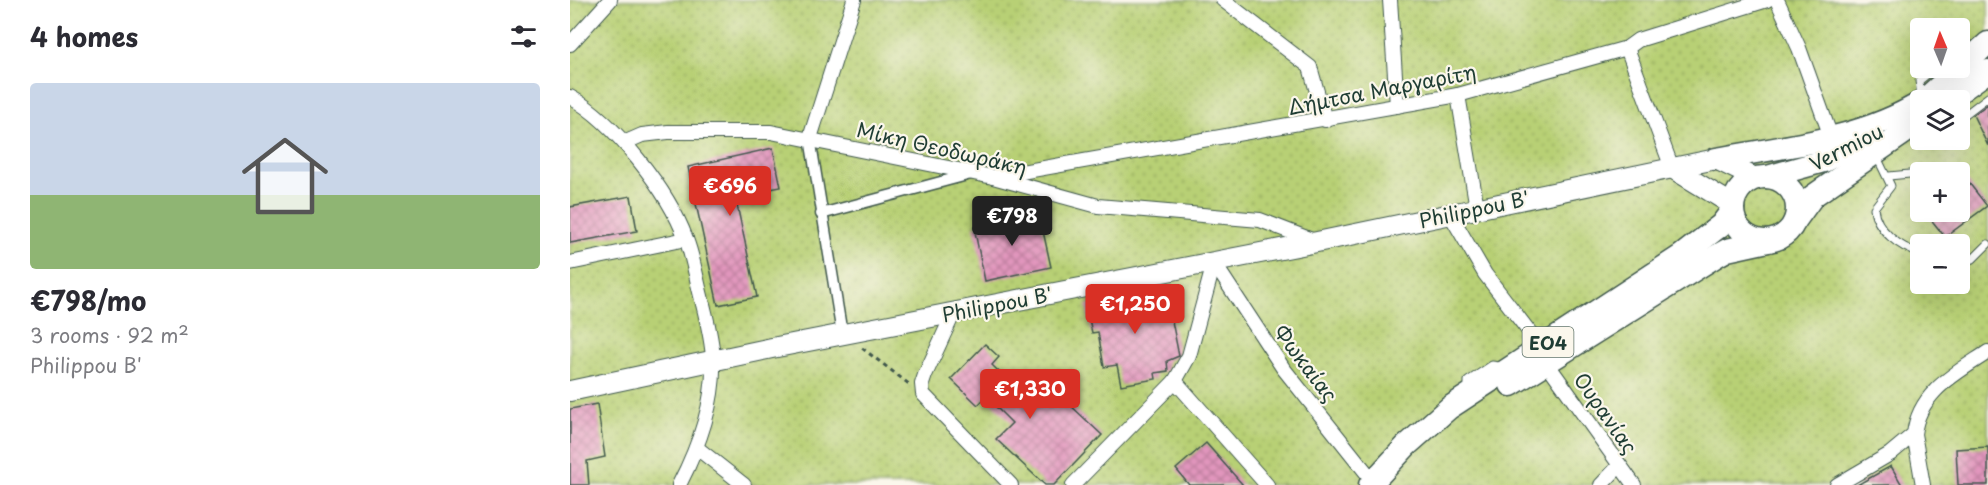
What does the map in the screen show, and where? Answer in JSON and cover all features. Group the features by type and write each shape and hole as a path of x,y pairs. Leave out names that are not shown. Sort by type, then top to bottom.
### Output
{"main road":[{"name":"Vermiou","path":"1935,90 1988,43"},
{"path":"1962,90 1988,71"},
{"path":"1716,159 1831,137 1875,125 1910,108"},
{"name":"Vermiou","path":"1761,177 1790,172 1834,157 1910,111"},
{"name":"Vermiou","path":"1795,223 1813,196 1910,129"},
{"path":"1716,159 1761,177 1783,182 1794,195 1798,206 1795,223"},
{"name":"Philippou B'","path":"570,391 842,334 1317,242 1716,159"},
{"path":"1672,168 1733,207 1736,223 1745,234 1753,239 1768,241"},
{"name":"ΕΟ4","path":"1376,484 1443,430 1721,225 1733,207 1739,190 1761,177"},
{"name":"ΕΟ4","path":"1544,355 1727,249 1784,236 1795,223"}],"street":[{"path":"570,44 610,0"},
{"path":"842,334 810,138 854,0"},
{"path":"1223,0 1310,67 1325,120"},
{"path":"1390,0 1394,28 1397,106"},
{"name":"Δήμτσα Μαργαρίτη","path":"993,177 1458,95 1627,48 1638,40 1767,0"},
{"path":"1777,0 1799,48 1831,137"},
{"path":"1627,48 1672,168"},
{"path":"1458,95 1477,208"},
{"path":"570,97 606,123 626,142 655,183 686,239 710,333 713,360 710,388 697,448 679,485"},
{"name":"Μίκη Θεοδωράκη","path":"626,142 642,135 668,132 771,132 810,138 993,177 1098,206 1260,220 1317,242"},
{"path":"821,214 975,173"},
{"name":"Ουρανίας","path":"1450,214 1485,274 1634,485"},
{"path":"570,263 686,239"},
{"path":"1073,485 1175,381 1189,356 1214,262"},
{"name":"Φωκαίας","path":"1214,262 1283,368 1376,484"},
{"path":"954,312 925,375 922,384 923,394 1011,485"},
{"path":"1923,485 1914,434 1916,419 1934,390 1988,352"},
{"path":"1175,381 1267,485"},
{"path":"1837,485 1890,454 1914,434"},
{"path":"697,448 744,485"},
{"path":"1601,485 1619,466"}],"lane":[{"path":"1970,111 1988,97"},
{"path":"1875,155 1892,186 1874,208 1877,222 1900,244 1910,248"},
{"path":"1888,176 1910,174"},
{"path":"1970,259 1988,244"},
{"path":"1468,388 1468,381 1492,365 1499,366"}],"path":[{"path":"842,334 923,394"}],"green space":[{"path":"570,0 1988,0 1988,485 570,485"}],"building":[{"path":"1988,104 1988,146 1973,115"},
{"path":"773,148 781,187 735,196 757,297 718,305 688,167"},
{"path":"1970,184 1987,206 1970,219"},
{"path":"631,196 637,231 570,243 570,207"},
{"path":"1039,213 1051,267 985,281 974,227"},
{"path":"1933,222 1965,222 1949,234 1943,234"},
{"path":"1166,291 1179,356 1167,361 1168,371 1155,373 1156,379 1121,385 1117,365 1104,367 1098,332 1092,333 1086,305"},
{"path":"985,344 999,357 992,365 1031,403 1049,385 1102,435 1054,485 1045,485 996,439 1012,423 986,397 978,405 951,379"},
{"path":"597,404 605,457 587,461 589,485 570,485 570,409"},
{"path":"1206,443 1243,485 1189,485 1176,469"},
{"path":"1988,447 1988,485 1958,485 1956,449"},
{"path":"1891,466 1902,485 1857,485"}]}
